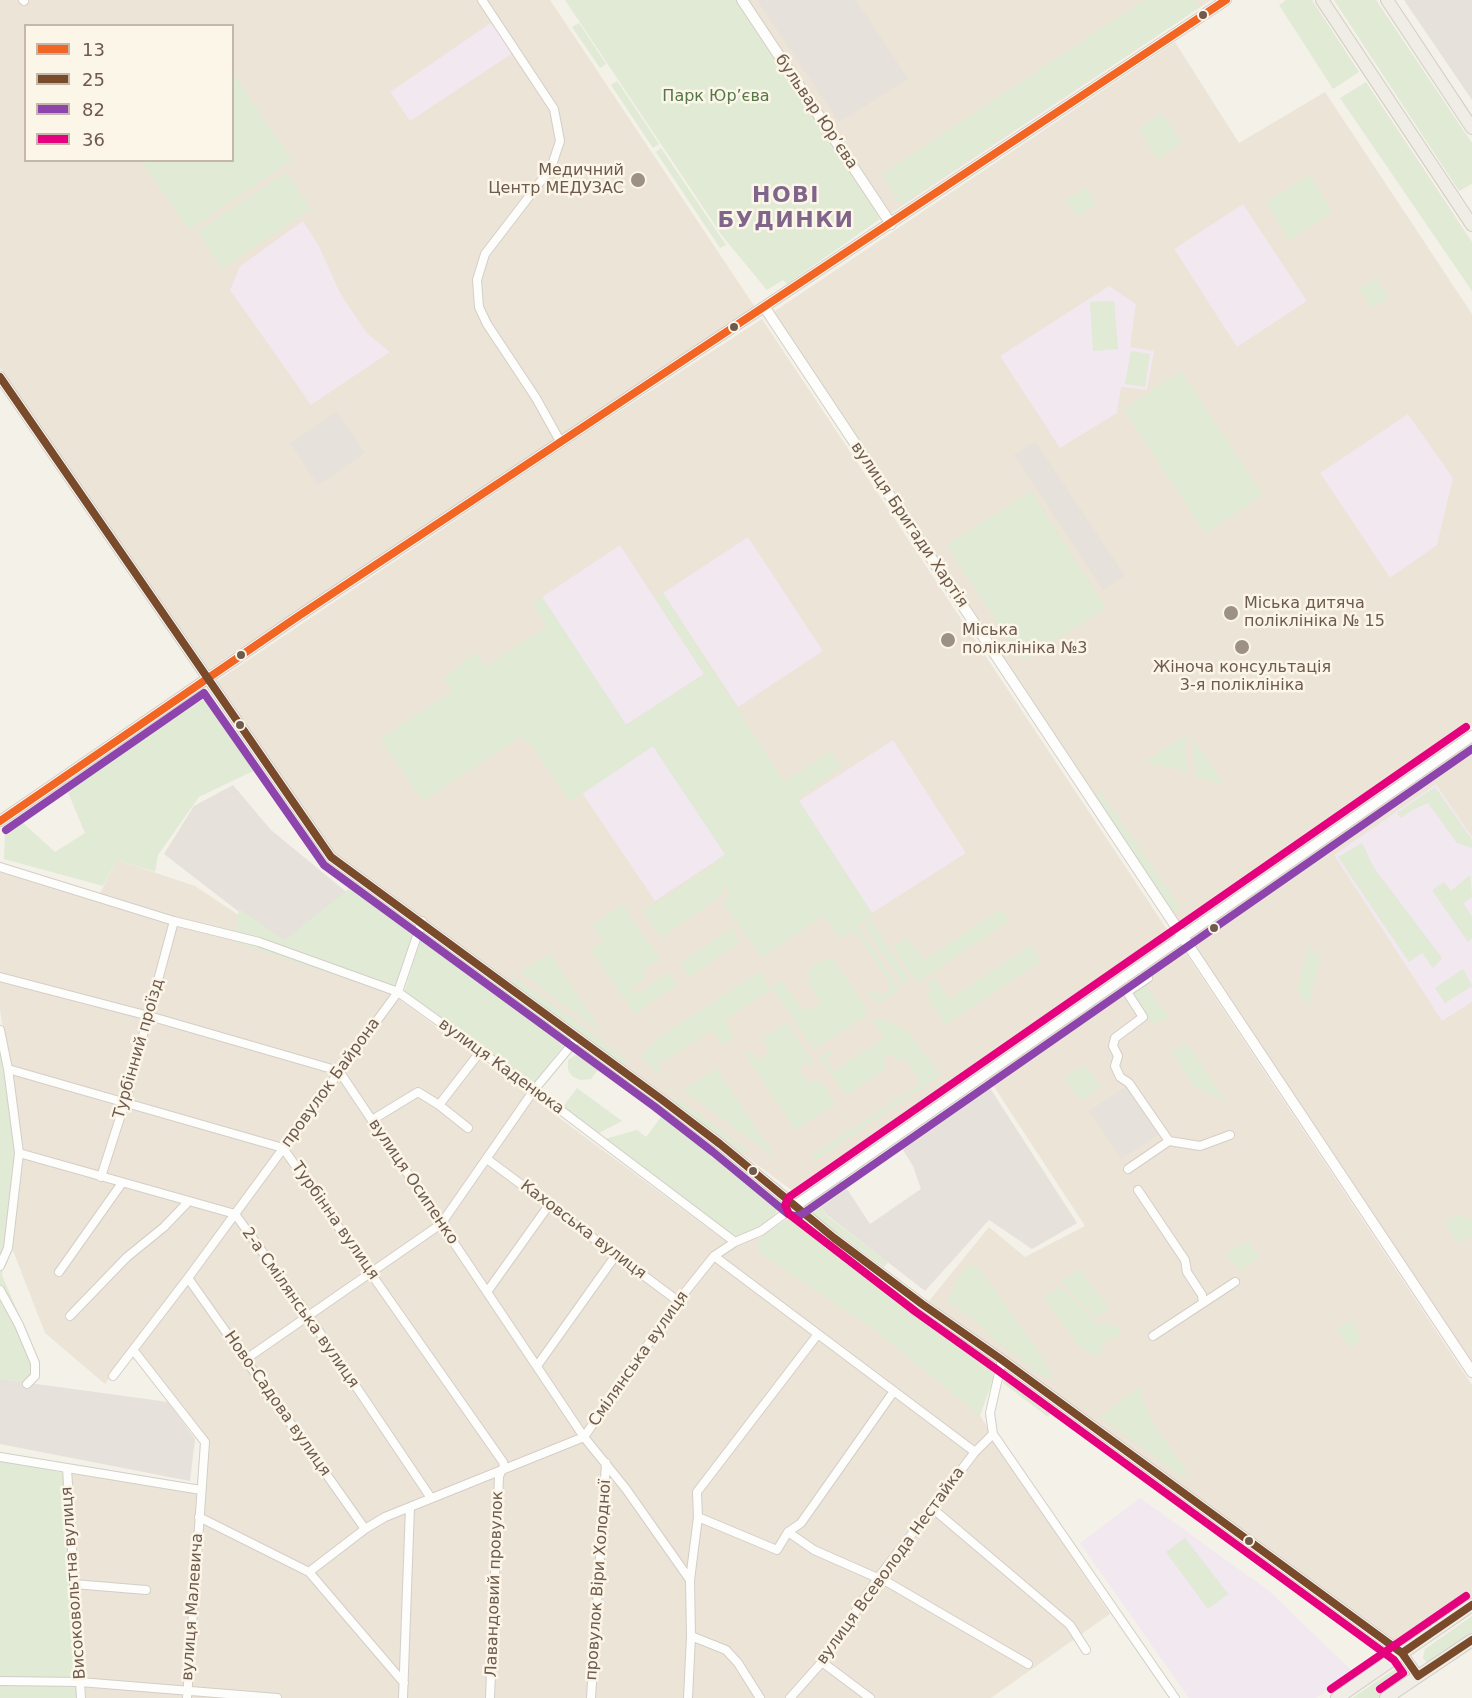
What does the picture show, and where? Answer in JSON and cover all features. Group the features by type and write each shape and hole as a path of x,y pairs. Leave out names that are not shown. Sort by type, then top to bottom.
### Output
{"main road":[{"path":"1322,0 1468,209 1472,225"},
{"path":"1386,0 1472,128"},
{"path":"1337,1698 1472,1605"},
{"path":"1386,1698 1472,1640"}],"street":[{"path":"482,0 554,109 560,141 551,168 485,254 477,280 479,307 486,324 536,398 560,441"},
{"name":"бульвар Юрʼєва","path":"742,0 891,224"},
{"path":"0,821 207,678 560,441 765,308 1226,0"},
{"name":"вулиця Бригади Хартія","path":"765,308 1472,1372"},
{"path":"0,377 331,856 422,921 720,1144 795,1206 922,1304 1402,1653 1418,1676"},
{"path":"795,1206 1472,736"},
{"name":"вулиця Каденюка","path":"0,867 174,921 259,942 398,992 534,1090 735,1242"},
{"name":"Турбінний проїзд","path":"101,1177 125,1102 174,921"},
{"name":"провулок Байрона","path":"113,1376 134,1351 398,992 422,921"},
{"path":"0,977 149,1016 339,1071"},
{"path":"1148,978 1127,992 1143,1017 1115,1038 1113,1046 1118,1056 1115,1066 1120,1077 1129,1083 1169,1141"},
{"path":"0,1030 8,1069 19,1153 8,1248 0,1266"},
{"path":"246,1359 441,1224 534,1090 578,1037"},
{"path":"440,1105 480,1052"},
{"name":"Турбінна вулиця","path":"8,1069 283,1148 503,1461 504,1466 501,1471"},
{"name":"вулиця Осипенко","path":"339,1071 584,1437 606,1463 690,1580"},
{"path":"372,1120 418,1092 440,1105 468,1128"},
{"path":"1128,1169 1169,1141 1200,1146 1230,1135"},
{"name":"2-а Смілянська вулиця","path":"19,1153 235,1214 308,1315 431,1498"},
{"name":"Каховська вулиця","path":"487,1159 678,1301"},
{"path":"59,1272 122,1183"},
{"path":"1138,1190 1185,1260 1187,1272 1202,1296 1203,1304"},
{"path":"69,1316 188,1202"},
{"path":"487,1292 549,1205"},
{"name":"Смілянська вулиця","path":"309,1572 365,1529 385,1517 584,1437 678,1301 714,1256 735,1242 761,1231 795,1206"},
{"path":"537,1366 616,1255"},
{"path":"714,1256 975,1452"},
{"name":"Ново-Садова вулиця","path":"188,1278 365,1529"},
{"path":"1154,1336 1235,1282"},
{"path":"0,1290 19,1325 35,1363 35,1376 27,1384"},
{"path":"688,1698 692,1636 690,1580 698,1517 698,1492 818,1334"},
{"name":"вулиця Малевича","path":"134,1351 205,1442 187,1694"},
{"path":"1002,1360 990,1413 993,1434 1175,1698"},
{"path":"698,1517 777,1550 788,1532 801,1523 894,1390"},
{"name":"вулиця Всеволода Нестайка","path":"789,1698 822,1662 878,1578 975,1452 993,1434"},
{"path":"0,1457 201,1490"},
{"name":"провулок Віри Холодної","path":"591,1698 606,1463"},
{"name":"Високовольтна вулиця","path":"67,1468 81,1698"},
{"name":"Лавандовий провулок","path":"490,1698 501,1471"},
{"path":"403,1698 410,1507"},
{"path":"932,1508 1070,1626 1086,1650"},
{"path":"199,1516 309,1572 404,1683"},
{"path":"788,1532 814,1550 878,1578 1028,1664"},
{"path":"74,1584 146,1590"},
{"path":"692,1636 726,1650 738,1663 760,1698"},
{"path":"822,1662 870,1698"},
{"path":"0,1681 80,1682 187,1694 278,1698"}],"shaded area":[{"path":"0,0 550,0 755,307 209,669 0,368"},
{"path":"748,0 1211,0 890,214"},
{"path":"757,0 856,0 908,79 839,122"},
{"path":"1404,0 1472,0 1472,100"},
{"path":"495,20 516,51 410,121 390,92"},
{"path":"1175,42 1239,143 1325,92 1472,314 1472,726 1182,928 772,313"},
{"path":"1243,204 1307,301 1237,347 1174,249"},
{"path":"303,221 319,246 340,293 367,333 390,352 311,405 230,290 240,266"},
{"path":"1109,286 1136,304 1130,347 1154,351 1147,390 1121,387 1117,413 1060,448 1000,356"},
{"path":"762,319 1172,937 797,1194 336,856 217,681 569,444"},
{"path":"337,411 365,453 318,485 290,443"},
{"path":"1408,414 1453,478 1437,545 1390,578 1320,473"},
{"path":"1035,441 1125,576 1103,590 1014,455"},
{"path":"748,537 823,651 738,707 663,593"},
{"path":"620,545 704,674 626,725 542,597"},
{"path":"1472,738 1472,1366 1188,939"},
{"path":"893,740 966,853 872,913 799,801"},
{"path":"653,746 726,854 655,901 582,793"},
{"path":"1436,784 1472,837 1472,1002 1442,1021 1334,855"},
{"path":"233,785 271,830 350,895 282,945 164,854 194,806"},
{"path":"117,860 195,886 240,916 392,994 720,1237 762,1238 978,1412 1015,1472 1110,1614 991,1698 86,1698 71,1473 204,1493 208,1440 133,1345 105,1384 45,1333 12,1248 23,1147 0,1010 0,872 96,901"},
{"path":"1179,943 1472,1385 1472,1602 1403,1650 929,1301 989,1227 1025,1257 1085,1226 987,1076"},
{"path":"988,1085 1077,1223 1032,1249 989,1220 925,1291 827,1215 821,1207 847,1189 870,1224 921,1189 913,1166 900,1145"},
{"path":"1127,1086 1159,1134 1121,1159 1089,1111"},
{"path":"0,1379 168,1402 195,1439 190,1481 0,1444"},
{"path":"1140,1498 1269,1591 1353,1672 1316,1698 1189,1698 1080,1543"}],"green space":[{"name":"Парк Юр’єва","path":"565,0 739,0 850,167 880,219 787,284 783,280 767,290 723,237"},
{"path":"1144,0 1195,0 1200,7 901,205 881,175"},
{"path":"1286,0 1312,0 1359,72 1333,89 1279,5"},
{"path":"1334,0 1376,0 1472,143 1472,184 1459,191"},
{"path":"579,23 606,64 600,68 572,27"},
{"path":"234,74 292,160 189,230 142,162 234,162"},
{"path":"617,81 659,144 653,148 611,85"},
{"path":"1366,82 1472,242 1472,291 1340,98"},
{"path":"1162,113 1182,143 1158,159 1138,129"},
{"path":"661,148 726,245 720,248 656,152"},
{"path":"286,172 311,209 222,269 198,231"},
{"path":"1310,175 1333,212 1290,240 1265,203"},
{"path":"1085,187 1097,204 1077,217 1066,200"},
{"path":"1376,278 1389,297 1372,308 1359,289"},
{"path":"1114,301 1118,349 1093,351 1090,302"},
{"path":"1131,351 1150,354 1145,387 1125,384"},
{"path":"1181,371 1263,495 1205,533 1123,409"},
{"path":"1031,491 1106,608 1023,661 946,545"},
{"path":"663,593 784,782 831,751 842,767 796,799 873,915 857,926 899,988 879,1004 868,992 873,989 878,996 891,989 888,985 890,983 859,936 857,937 852,931 840,939 823,915 762,958 723,903 729,892 724,884 722,895 661,938 643,911 713,865 725,854 653,746 570,802 533,748 520,737 423,801 380,739 452,691 444,678 476,652 486,666 547,626 532,605 542,597 626,725 704,674 655,598"},
{"path":"205,698 255,770 199,797 158,855 155,872 117,860 103,886 4,859 5,832 21,821 55,852 85,833 67,790"},
{"path":"1185,735 1187,771 1144,763"},
{"path":"1192,737 1225,785 1196,777"},
{"path":"1435,787 1472,840 1472,848 1457,843 1428,803 1401,818 1397,813"},
{"path":"1100,791 1181,908 1173,913 1092,796"},
{"path":"1362,843 1374,868 1442,958 1433,968 1422,953 1409,962 1338,857"},
{"path":"1470,875 1472,897 1463,903 1472,917 1472,938 1468,942 1432,890 1444,882 1451,891"},
{"path":"356,883 415,927 398,984 390,993 233,942 239,908 284,940"},
{"path":"622,904 660,959 643,970 647,977 630,989 635,993 670,973 678,984 635,1014 591,951 603,941 592,925"},
{"path":"1001,909 1009,921 917,983 893,947 907,937 924,960"},
{"path":"869,920 910,980 905,986 864,925"},
{"path":"732,928 741,942 689,977 680,963"},
{"path":"422,935 567,1041 533,1084 404,993"},
{"path":"1031,945 1041,961 945,1025 926,995 932,991 927,983 935,977 950,999"},
{"path":"1144,945 1148,951 976,1072 972,1066"},
{"path":"1308,946 1321,957 1308,1008 1297,990"},
{"path":"550,953 604,1035 520,972"},
{"path":"825,958 834,960 867,1011 866,1015 814,1050 771,987 781,980 802,1009 806,1007 809,1012 821,1003 806,981 812,977 807,970"},
{"path":"1463,969 1472,986 1445,1003 1435,988"},
{"path":"759,972 771,990 724,1021 734,1036 722,1045 712,1030 658,1065 664,1074 662,1075 640,1058 654,1041"},
{"path":"513,976 627,1060 622,1064 512,983"},
{"path":"1146,985 1169,1018 1152,1024 1134,994"},
{"path":"879,1017 907,1030 941,1075 815,1161 811,1156 921,1083 904,1058 899,1061 890,1054 884,1058 886,1068 846,1096 821,1059 821,1056 830,1050 832,1054 826,1059 834,1071 884,1038 873,1021"},
{"path":"787,1022 814,1063 810,1065 802,1063 802,1075 808,1084 815,1079 822,1083 836,1104 795,1130 745,1054 750,1051 757,1061 770,1052 762,1039"},
{"path":"1187,1043 1226,1102 1193,1085 1171,1051"},
{"path":"0,1049 15,1150 2,1275 38,1359 32,1384 0,1379"},
{"path":"580,1052 600,1067 591,1079 580,1080 572,1076 568,1070 568,1060"},
{"path":"1085,1065 1102,1086 1081,1101 1063,1077"},
{"path":"716,1068 777,1159 683,1090"},
{"path":"946,1082 944,1090 830,1171 821,1170"},
{"path":"577,1088 622,1121 597,1134 562,1108"},
{"path":"674,1096 752,1153 741,1151 673,1102"},
{"path":"664,1113 713,1149 775,1205 776,1213 763,1226 739,1237 732,1235 605,1139 637,1130 646,1137"},
{"path":"840,1179 847,1189 821,1207 827,1216 888,1262 884,1267 808,1211 808,1202"},
{"path":"1458,1214 1472,1220 1472,1236 1459,1244 1444,1222"},
{"path":"789,1218 835,1254 851,1258 993,1361 993,1379 980,1416 876,1331 757,1251 759,1238"},
{"path":"1248,1241 1260,1256 1241,1270 1224,1254"},
{"path":"977,1265 1054,1377 1045,1378 995,1340 975,1320 947,1302 959,1275 968,1266"},
{"path":"1079,1269 1110,1309 1095,1317 1060,1281"},
{"path":"1057,1288 1074,1298 1096,1323 1105,1323 1120,1329 1120,1335 1101,1343 1103,1351 1100,1355 1091,1354 1079,1346 1044,1299"},
{"path":"1350,1320 1362,1339 1349,1348 1336,1329"},
{"path":"1009,1375 1051,1406 1052,1411 1048,1417 1003,1383 1004,1377"},
{"path":"1140,1387 1144,1405 1156,1427 1188,1473 1182,1477 1100,1417"},
{"path":"0,1461 64,1473 79,1698 0,1698"},
{"path":"1185,1538 1228,1594 1208,1609 1166,1552"},
{"path":"1472,1616 1472,1636 1430,1663 1426,1662 1423,1658 1425,1649"},
{"path":"1400,1666 1408,1673 1406,1679 1378,1698 1352,1698"}],"transit line":[{"name":"13","path":"0,821 297,617 1226,0"},
{"name":"25","path":"0,377 331,857 661,1099 720,1144 834,1238 922,1304 1402,1653 1418,1676 1472,1640"},
{"name":"82","path":"6,830 204,693 324,865 655,1107 788,1214 795,1216 801,1215 1472,749"},
{"name":"36","path":"1380,1689 1403,1673 1394,1660 916,1312 789,1214 785,1205 789,1197 1466,727"},
{"name":"36","path":"1331,1689 1466,1596"},
{"name":"25","path":"1402,1653 1472,1605"}],"place":[{"name":"Медичний Центр МЕДУЗАС","path":"638,180"},
{"name":"Міська дитяча поліклініка № 15","path":"1231,613"},
{"name":"Міська поліклініка №3","path":"948,640"},
{"name":"Жіноча консультація 3-я поліклініка","path":"1242,647"}],"district":[{"name":"НОВІ БУДИНКИ","path":"786,208"}]}
